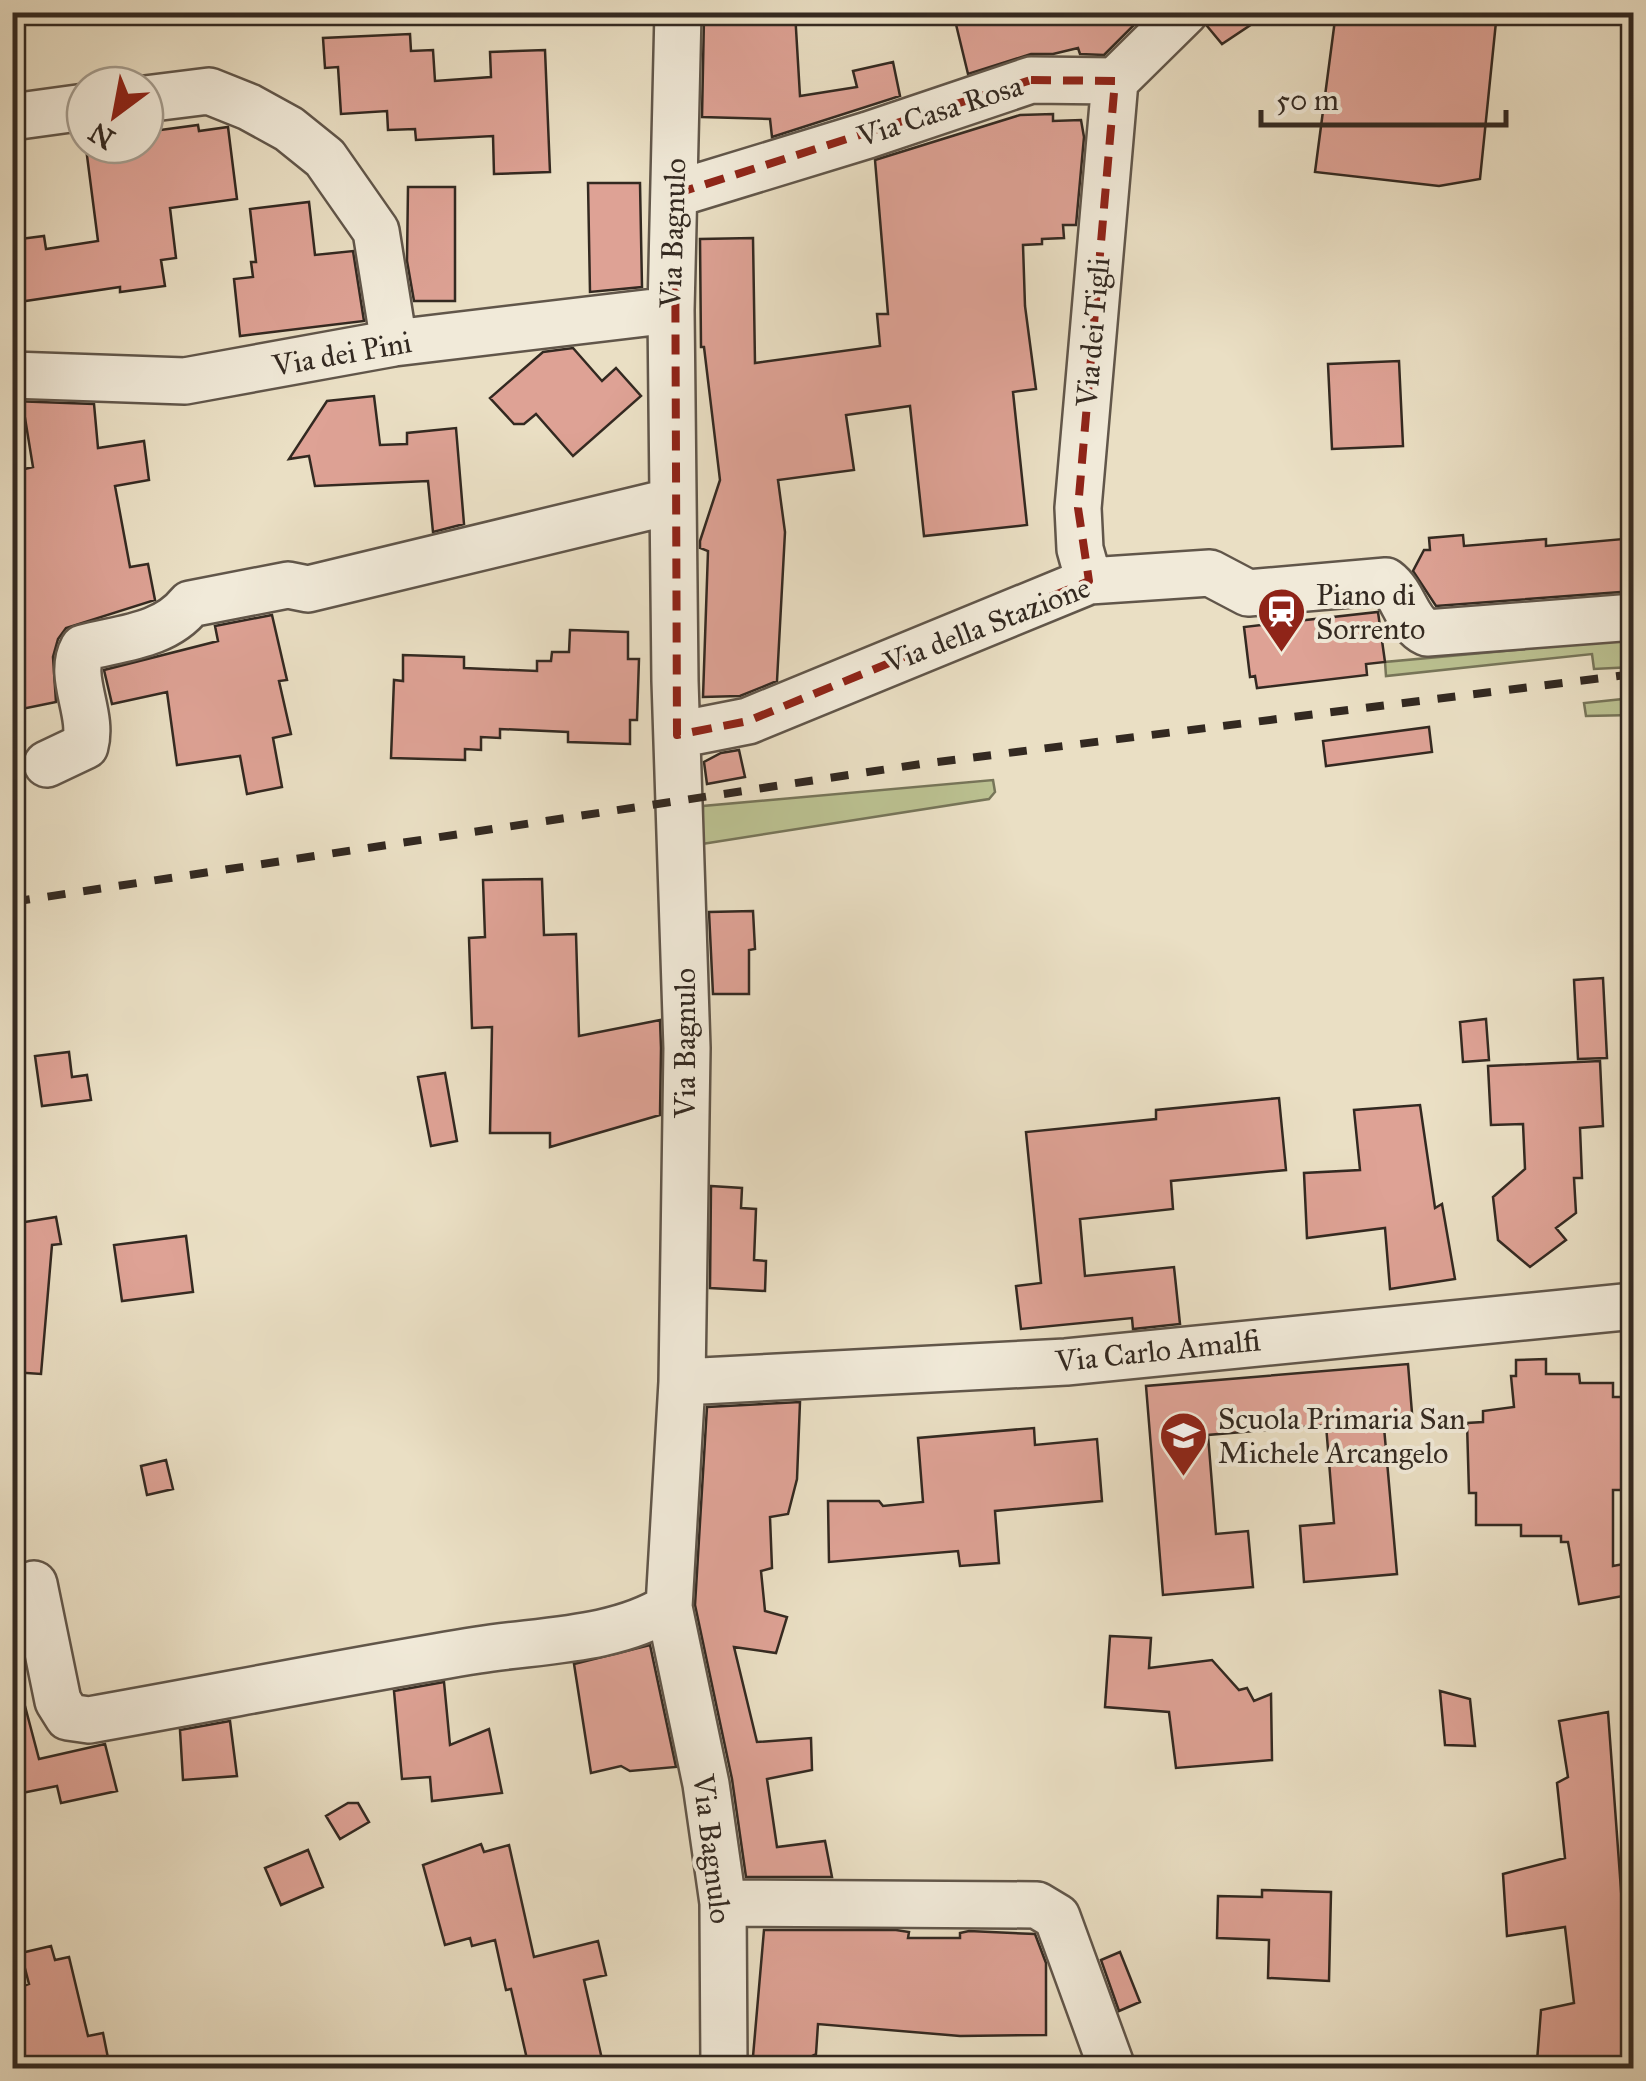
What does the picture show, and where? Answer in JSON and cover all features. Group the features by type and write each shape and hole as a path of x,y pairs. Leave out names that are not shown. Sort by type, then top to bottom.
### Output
{"street":[{"name":"Via Bagnulo","path":"678,12 671,310 677,734 687,1048 682,1382 669,1607 706,1784 723,1902 724,2068"},
{"path":"1115,82 1185,12"},
{"name":"Via Casa Rosa","path":"675,194 1031,80 1115,82"},
{"name":"Via dei Tigli","path":"1089,581 1080,549 1078,508 1115,82"},
{"path":"165,97 209,92 249,107 289,129 325,158 376,231 394,343"},
{"path":"12,118 65,111"},
{"name":"Via dei Pini","path":"12,375 184,381 394,343 671,310"},
{"path":"48,764 85,746 89,731 76,661 84,648 163,628 177,621 190,604 288,585 308,589 673,501"},
{"name":"Via della Stazione","path":"677,734 748,721 1089,581 1210,573 1248,593 1378,580 1393,586 1418,629 1427,634 1634,617"},
{"name":"Via Carlo Amalfi","path":"682,1382 1066,1362 1634,1306"},
{"path":"34,1584 58,1701 68,1717 89,1720 477,1650 606,1632 648,1620 669,1607"},
{"path":"723,1902 1037,1905 1057,1917 1112,2068"}],"highlighted area":[{"path":"1031,80 1115,81 1078,508 1089,581 748,721 677,735 675,194"}],"green space":[{"path":"1633,639 1633,667 1594,669 1592,654 1386,676 1385,662"},
{"path":"1633,698 1633,715 1586,716 1584,703"},
{"path":"993,780 995,792 989,799 702,844 703,806"}],"building":[{"path":"732,12 795,12 800,96 857,87 853,71 893,62 900,96 772,137 770,119 702,117 704,17 732,16"},
{"path":"953,12 1147,12 1104,55 1080,54 1078,48 1031,54 968,74"},
{"path":"1210,12 1270,12 1222,44 1207,26"},
{"path":"1336,12 1497,12 1480,179 1439,186 1315,172"},
{"path":"410,34 411,51 433,50 435,81 491,77 490,52 545,50 550,172 494,174 493,136 416,140 415,129 388,130 387,111 341,114 338,67 325,68 323,38"},
{"path":"1053,114 1053,121 1081,120 1084,137 1076,225 1063,225 1064,238 1023,245 1025,306 1036,389 1013,392 1027,525 924,536 910,406 846,415 854,470 778,480 785,532 777,681 740,696 703,697 708,551 700,548 700,541 720,480 701,347 700,239 753,238 755,363 880,346 877,314 888,314 875,160 1020,115"},
{"path":"198,125 199,131 228,127 237,199 170,208 176,258 161,260 165,286 120,292 120,287 12,303 12,240 44,236 46,249 98,241 88,165 165,165 165,129"},
{"path":"588,183 640,183 642,287 590,292"},
{"path":"408,187 455,187 455,301 414,301 407,261"},
{"path":"309,202 315,255 353,251 364,321 240,336 234,279 253,277 251,262 256,262 250,209"},
{"path":"573,348 602,381 616,368 641,396 573,456 536,414 524,424 514,424 490,398 543,352"},
{"path":"1399,361 1403,446 1332,449 1328,364"},
{"path":"374,396 380,445 407,444 407,433 456,428 464,524 433,532 428,481 315,486 309,456 289,459 327,401"},
{"path":"12,401 94,404 98,448 144,441 149,480 115,486 130,567 148,564 155,600 66,628 53,657 56,702 12,711 12,586 20,585 12,545 12,472 33,467 25,418 12,418"},
{"path":"1463,535 1464,546 1546,539 1546,546 1634,538 1634,591 1436,606 1413,571 1424,550 1430,550 1429,538"},
{"path":"1378,612 1385,662 1366,664 1367,675 1257,688 1255,676 1250,677 1244,627"},
{"path":"272,615 287,680 279,681 291,734 273,738 282,787 247,794 240,756 177,765 167,692 112,704 104,670 218,641 215,626"},
{"path":"570,630 628,632 628,659 639,659 637,720 630,720 630,744 568,742 568,732 500,729 500,738 481,737 481,750 465,749 465,760 391,758 394,680 403,681 403,655 464,657 464,668 537,671 537,661 551,661 552,652 569,652"},
{"path":"1429,727 1432,752 1326,766 1323,741"},
{"path":"739,750 745,777 707,784 704,762"},
{"path":"542,879 544,935 576,934 579,1036 660,1020 661,1048 660,1115 550,1147 550,1133 490,1133 492,1027 472,1028 469,938 485,937 483,880"},
{"path":"753,911 755,949 749,950 749,994 713,994 709,912"},
{"path":"1603,978 1607,1058 1578,1059 1574,980"},
{"path":"1486,1019 1489,1060 1463,1062 1460,1022"},
{"path":"69,1052 72,1077 87,1075 91,1100 42,1106 35,1056"},
{"path":"1600,1061 1603,1126 1580,1128 1582,1178 1574,1178 1576,1213 1556,1228 1566,1240 1530,1267 1498,1240 1493,1197 1525,1169 1523,1124 1491,1125 1488,1066"},
{"path":"445,1073 457,1141 431,1146 418,1077"},
{"path":"1279,1098 1286,1170 1171,1181 1173,1209 1080,1219 1085,1276 1174,1267 1180,1324 1133,1329 1132,1318 1021,1329 1016,1286 1041,1283 1026,1132 1156,1119 1156,1110"},
{"path":"1420,1105 1435,1208 1442,1204 1455,1279 1390,1289 1385,1228 1307,1238 1304,1173 1360,1170 1354,1110"},
{"path":"711,1186 742,1188 741,1208 756,1209 754,1260 766,1261 765,1291 710,1288"},
{"path":"56,1217 61,1244 52,1245 41,1374 12,1372 12,1224"},
{"path":"186,1236 193,1292 122,1301 114,1245"},
{"path":"1546,1359 1546,1374 1579,1374 1580,1383 1613,1383 1613,1397 1626,1397 1627,1416 1634,1416 1634,1490 1613,1490 1613,1566 1634,1562 1634,1594 1579,1604 1568,1542 1561,1542 1561,1536 1521,1536 1521,1525 1476,1525 1476,1493 1469,1493 1467,1423 1483,1422 1483,1411 1514,1407 1511,1376 1516,1376 1516,1360"},
{"name":"Scuola Primaria San Michele Arcangelo","path":"1408,1364 1412,1413 1383,1416 1397,1574 1304,1582 1300,1526 1334,1523 1326,1425 1208,1435 1216,1534 1248,1531 1253,1587 1163,1595 1146,1386"},
{"path":"800,1402 797,1479 788,1514 770,1517 772,1568 761,1571 765,1611 787,1617 776,1653 734,1647 757,1742 811,1738 812,1770 767,1779 777,1847 825,1841 832,1877 746,1877 732,1779 695,1605 707,1407"},
{"path":"1034,1428 1035,1445 1097,1439 1102,1501 995,1511 999,1563 960,1566 958,1551 829,1562 828,1501 879,1501 883,1506 923,1502 918,1438"},
{"path":"166,1460 173,1489 147,1495 141,1466"},
{"path":"1110,1636 1151,1638 1149,1668 1212,1660 1239,1690 1247,1688 1254,1701 1271,1694 1272,1760 1176,1768 1169,1712 1105,1707"},
{"path":"650,1645 676,1767 630,1771 621,1766 591,1773 574,1664"},
{"path":"444,1682 450,1745 489,1729 502,1793 432,1801 430,1777 402,1779 394,1691"},
{"path":"21,1691 39,1759 105,1744 117,1791 61,1803 57,1786 12,1795 12,1692"},
{"path":"1440,1691 1470,1699 1475,1746 1445,1745"},
{"path":"1608,1712 1634,2068 1581,2068 1537,2061 1541,2010 1574,2003 1565,1927 1507,1936 1503,1874 1565,1858 1557,1783 1568,1777 1559,1721"},
{"path":"230,1721 237,1776 183,1780 180,1730"},
{"path":"348,1803 358,1803 369,1822 340,1839 326,1816"},
{"path":"481,1844 484,1852 509,1845 534,1957 598,1941 606,1975 584,1980 604,2068 529,2068 495,1940 472,1946 470,1938 445,1945 423,1865"},
{"path":"308,1850 323,1887 281,1905 265,1868"},
{"path":"1262,1890 1331,1892 1329,1981 1268,1978 1269,1940 1217,1938 1218,1896 1262,1897"},
{"path":"764,1930 896,1930 909,1932 908,1938 960,1938 960,1933 969,1931 1035,1934 1046,1963 1046,2035 960,2036 818,2024 816,2054 810,2057 809,2068 752,2068"},
{"path":"51,1946 55,1960 69,1957 88,2036 103,2033 110,2068 12,2068 12,1990 29,1984 21,1953"},
{"path":"1120,1952 1140,2002 1119,2011 1101,1960"}],"railway":[{"path":"12,902 921,764 1634,674"}],"place":[{"name":"Piano di Sorrento","path":"1281,654"},
{"name":"Scuola Primaria San Michele Arcangelo","path":"1183,1478"}]}
